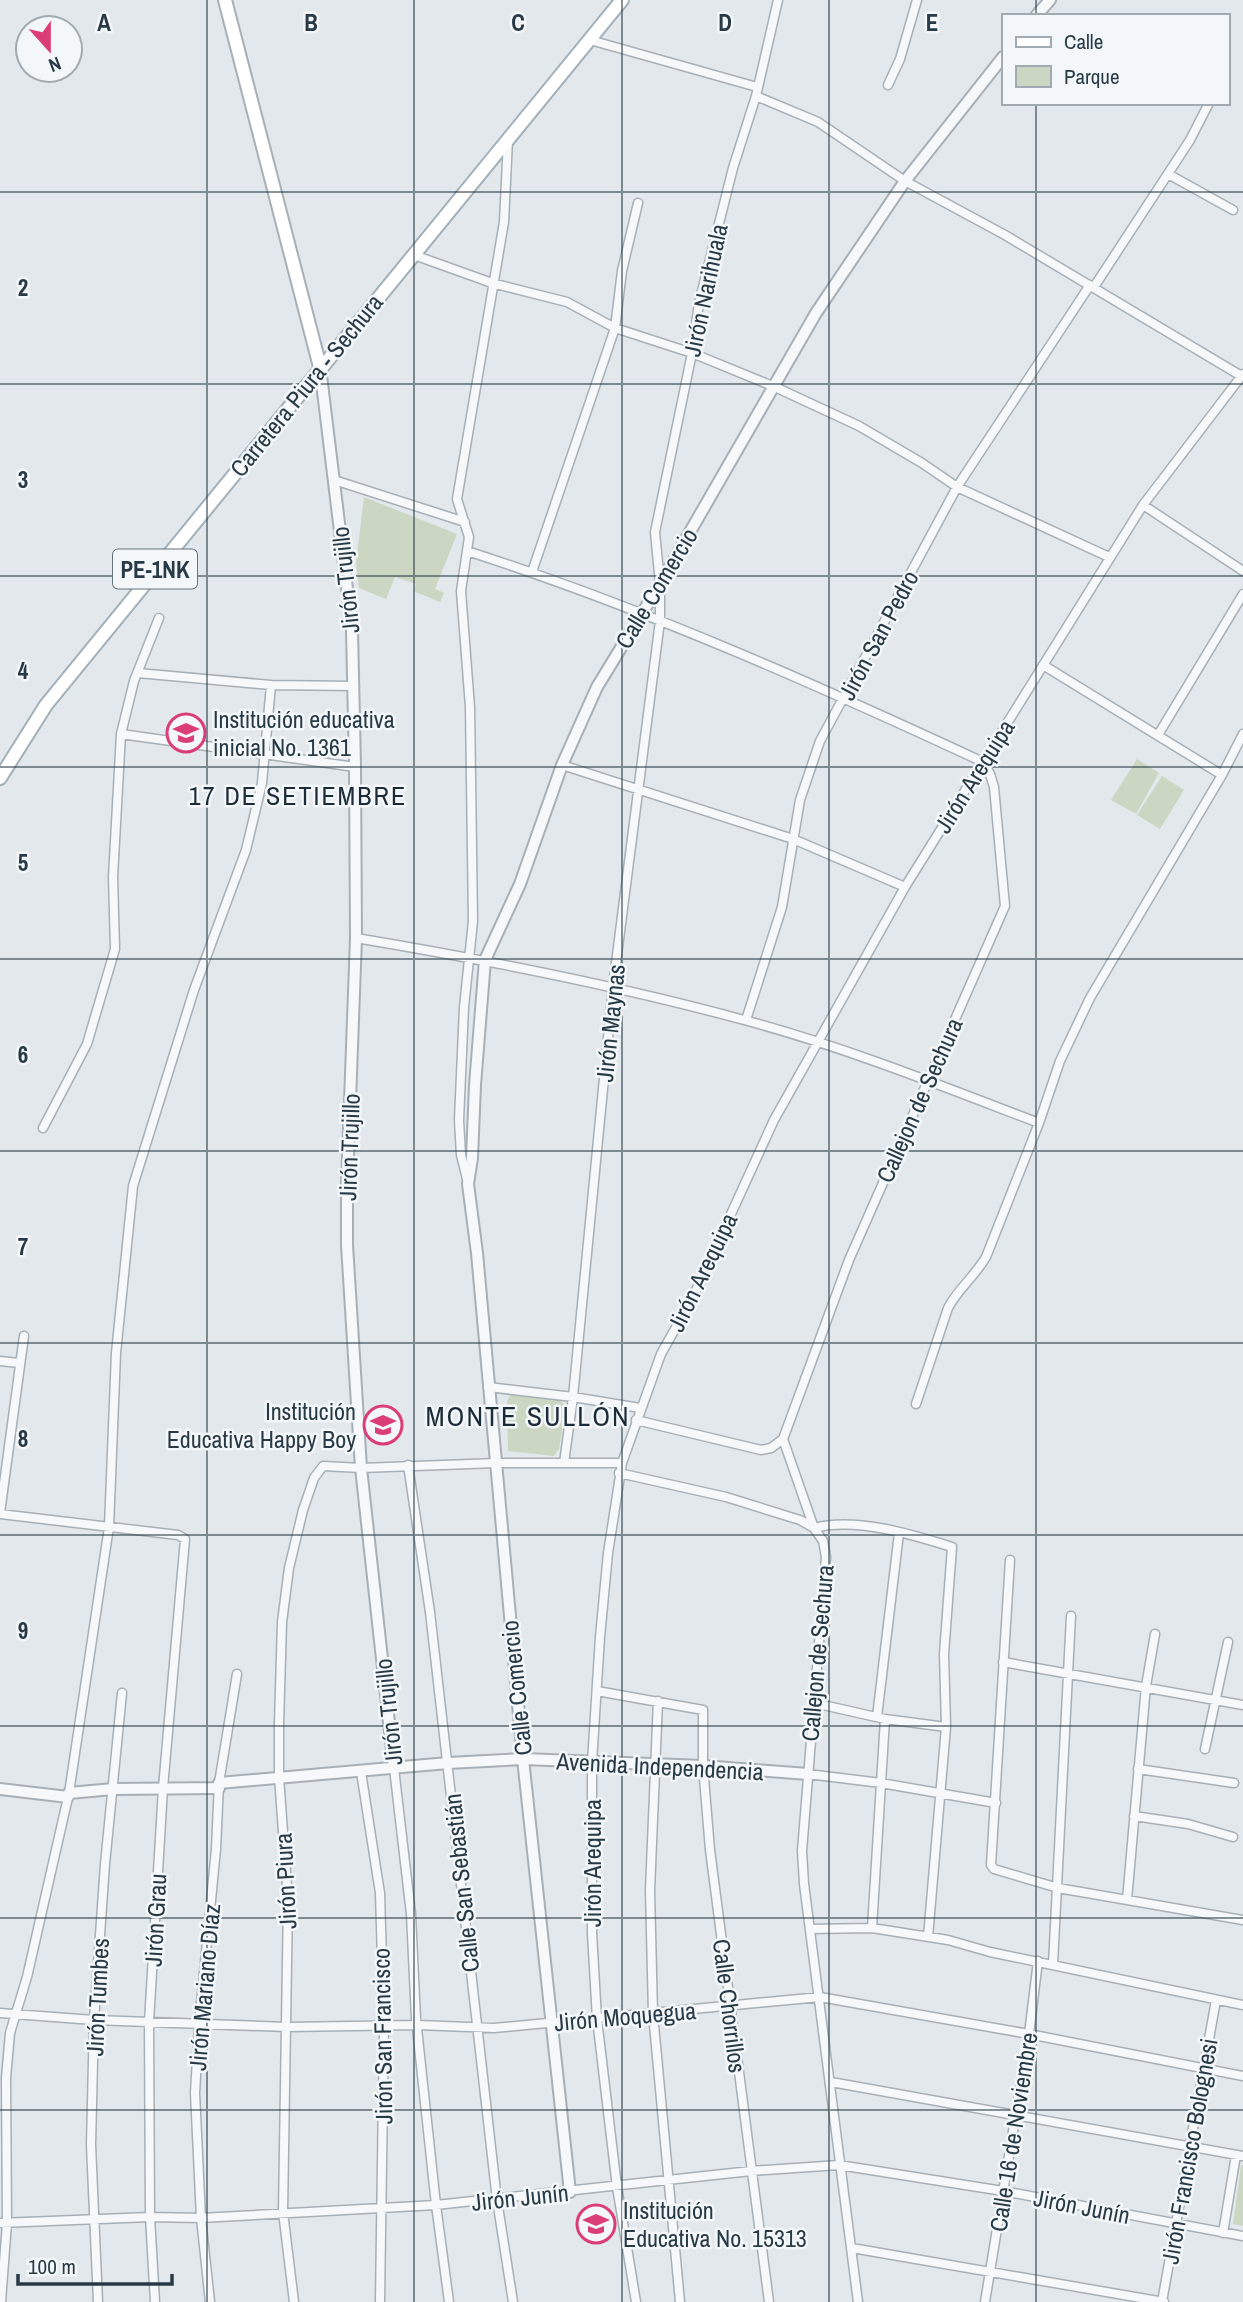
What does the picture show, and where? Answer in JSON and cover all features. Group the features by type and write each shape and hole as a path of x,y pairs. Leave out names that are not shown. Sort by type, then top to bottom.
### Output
{"main road":[{"name":"Jirón Trujillo","path":"225,0 320,368"},
{"name":"Carretera Piura - Sechura","path":"0,778 46,705 622,0"}],"street":[{"name":"Jirón Narihuala","path":"660,584 655,532 692,354 705,276 757,92 778,0"},
{"path":"888,85 900,59 917,0"},
{"path":"590,40 757,92 818,122 905,181 1004,235 1242,376"},
{"name":"Calle Comercio","path":"468,1184 485,960 520,884 562,765 597,687 660,584 816,313 905,181 1002,58"},
{"name":"Jirón San Pedro","path":"746,1020 782,907 800,800 820,741 957,487 1168,174 1208,105"},
{"name":"Calle Comercio","path":"508,140 504,222 457,499 470,537 462,605 470,707 473,882 473,921 468,957 459,1120 461,1155 468,1184 477,1253 523,1759 570,2192"},
{"path":"1168,174 1233,210"},
{"path":"532,572 615,328 622,271 638,203"},
{"path":"414,255 492,283 567,302 615,328 692,354 775,387 859,426 957,487 1110,557"},
{"name":"Jirón Trujillo","path":"320,368 349,593 353,686 356,939 346,1183 347,1245 361,1468 411,1914 418,2025 436,2205 449,2302"},
{"name":"Jirón Arequipa","path":"636,2302 617,2187 597,2019 592,1933 592,1762 608,1553 619,1473 639,1408 661,1354 693,1297 774,1120 905,887 1143,505 1242,376"},
{"path":"334,480 465,523"},
{"path":"1143,505 1243,571"},
{"path":"467,551 532,572 660,621 845,698 983,762"},
{"name":"Jirón Maynas","path":"564,1463 573,1397 613,986 660,621 660,584"},
{"path":"1158,734 1243,594"},
{"path":"43,1128 87,1044 116,950 113,877 121,734 138,673 159,618"},
{"path":"1043,665 1222,775"},
{"path":"138,673 271,685 353,686"},
{"path":"1,2302 6,2078 10,2033 27,1977 68,1795 109,1527 116,1353 133,1186 194,990 246,850 267,754 271,685"},
{"path":"121,734 355,767"},
{"path":"916,1404 948,1308 954,1296 986,1257 1040,1122 1060,1061 1090,998 1222,775 1243,734"},
{"name":"Callejon de Sechura","path":"858,2302 802,1851 826,1557 823,1541 814,1528 783,1439 849,1260 1005,906 994,787 983,762"},
{"path":"562,765 793,839 905,887"},
{"path":"356,939 485,960 613,986 746,1020 817,1042 1040,1122"},
{"path":"24,1336 4,1435 0,1513 109,1527"},
{"path":"0,1361 19,1363"},
{"path":"488,1387 639,1408"},
{"path":"636,1420 761,1450 771,1448 783,1439"},
{"path":"361,1468 497,1463 622,1463"},
{"name":"Calle San Sebastián","path":"408,1465 430,1612 497,2200 513,2302"},
{"name":"Jirón Piura","path":"294,2302 283,2212 288,1900 279,1777 282,1622 289,1568 314,1478 323,1466 361,1468"},
{"path":"619,1473 726,1497 800,1520 814,1528 837,1523 899,1533 952,1547 944,1654 946,1727 942,1794 928,1937"},
{"name":"Jirón Grau","path":"109,1527 178,1535 185,1539 163,1788 149,2022 150,2217 155,2302"},
{"path":"872,1928 881,1783 881,1718 899,1533"},
{"path":"1010,1560 991,1865 994,1869 1058,1888 1243,1920"},
{"path":"1053,1964 1071,1616"},
{"path":"1127,1899 1146,1686 1155,1634"},
{"path":"1205,1749 1228,1642"},
{"path":"1003,1662 1243,1705"},
{"name":"Jirón Mariano Díaz","path":"210,2302 201,2218 195,2093 219,1785 237,1674"},
{"path":"597,1691 658,1701 650,1890 653,2014 680,2302"},
{"name":"Jirón Tumbes","path":"98,2302 91,2146 94,2020 122,1693"},
{"name":"Calle Chorrillos","path":"658,1701 703,1710 703,1766 713,1874 769,2302"},
{"path":"814,1703 881,1718 946,1727"},
{"name":"Avenida Independencia","path":"0,1789 68,1795 113,1789 219,1785 279,1777 523,1759 703,1766 808,1774"},
{"path":"1138,1769 1234,1783"},
{"name":"Jirón San Francisco","path":"361,1772 380,1894 384,2027 380,2302"},
{"path":"808,1774 881,1783 996,1803"},
{"path":"1134,1816 1188,1824 1233,1838"},
{"path":"810,1929 872,1928 928,1937 1243,2005"},
{"name":"Calle 16 de Noviembre","path":"985,2302 1029,2034 1038,1961"},
{"name":"Jirón Moquegua","path":"0,2012 94,2020 287,2027 477,2027 553,2023 820,1997 1243,2076"},
{"name":"Jirón Francisco Bolognesi","path":"1163,2302 1216,2000"},
{"path":"831,2082 1239,2155 1223,2233"},
{"name":"Jirón Junín","path":"3,2223 150,2217 201,2218 436,2205 751,2171 839,2165 1243,2236"},
{"path":"852,2248 1163,2302"}],"green space":[{"path":"364,497 457,534 435,589 444,593 440,602 413,591 416,584 395,577 386,599 359,588 356,563"},
{"path":"1137,759 1159,773 1136,814 1111,800"},
{"path":"1162,776 1184,790 1160,829 1137,815"},
{"path":"511,1394 558,1399 566,1405 559,1449 554,1456 508,1451 507,1401"},
{"path":"1243,2165 1243,2226 1233,2224"}],"place":[{"name":"Institución educativa inicial No. 1361","path":"186,733"},
{"name":"Institución Educativa Happy Boy","path":"383,1425"},
{"name":"Institución Educativa No. 15313","path":"596,2224"}],"district":[{"name":"17 DE SETIEMBRE","path":"298,795"},
{"name":"MONTE SULLÓN","path":"528,1416"}]}
